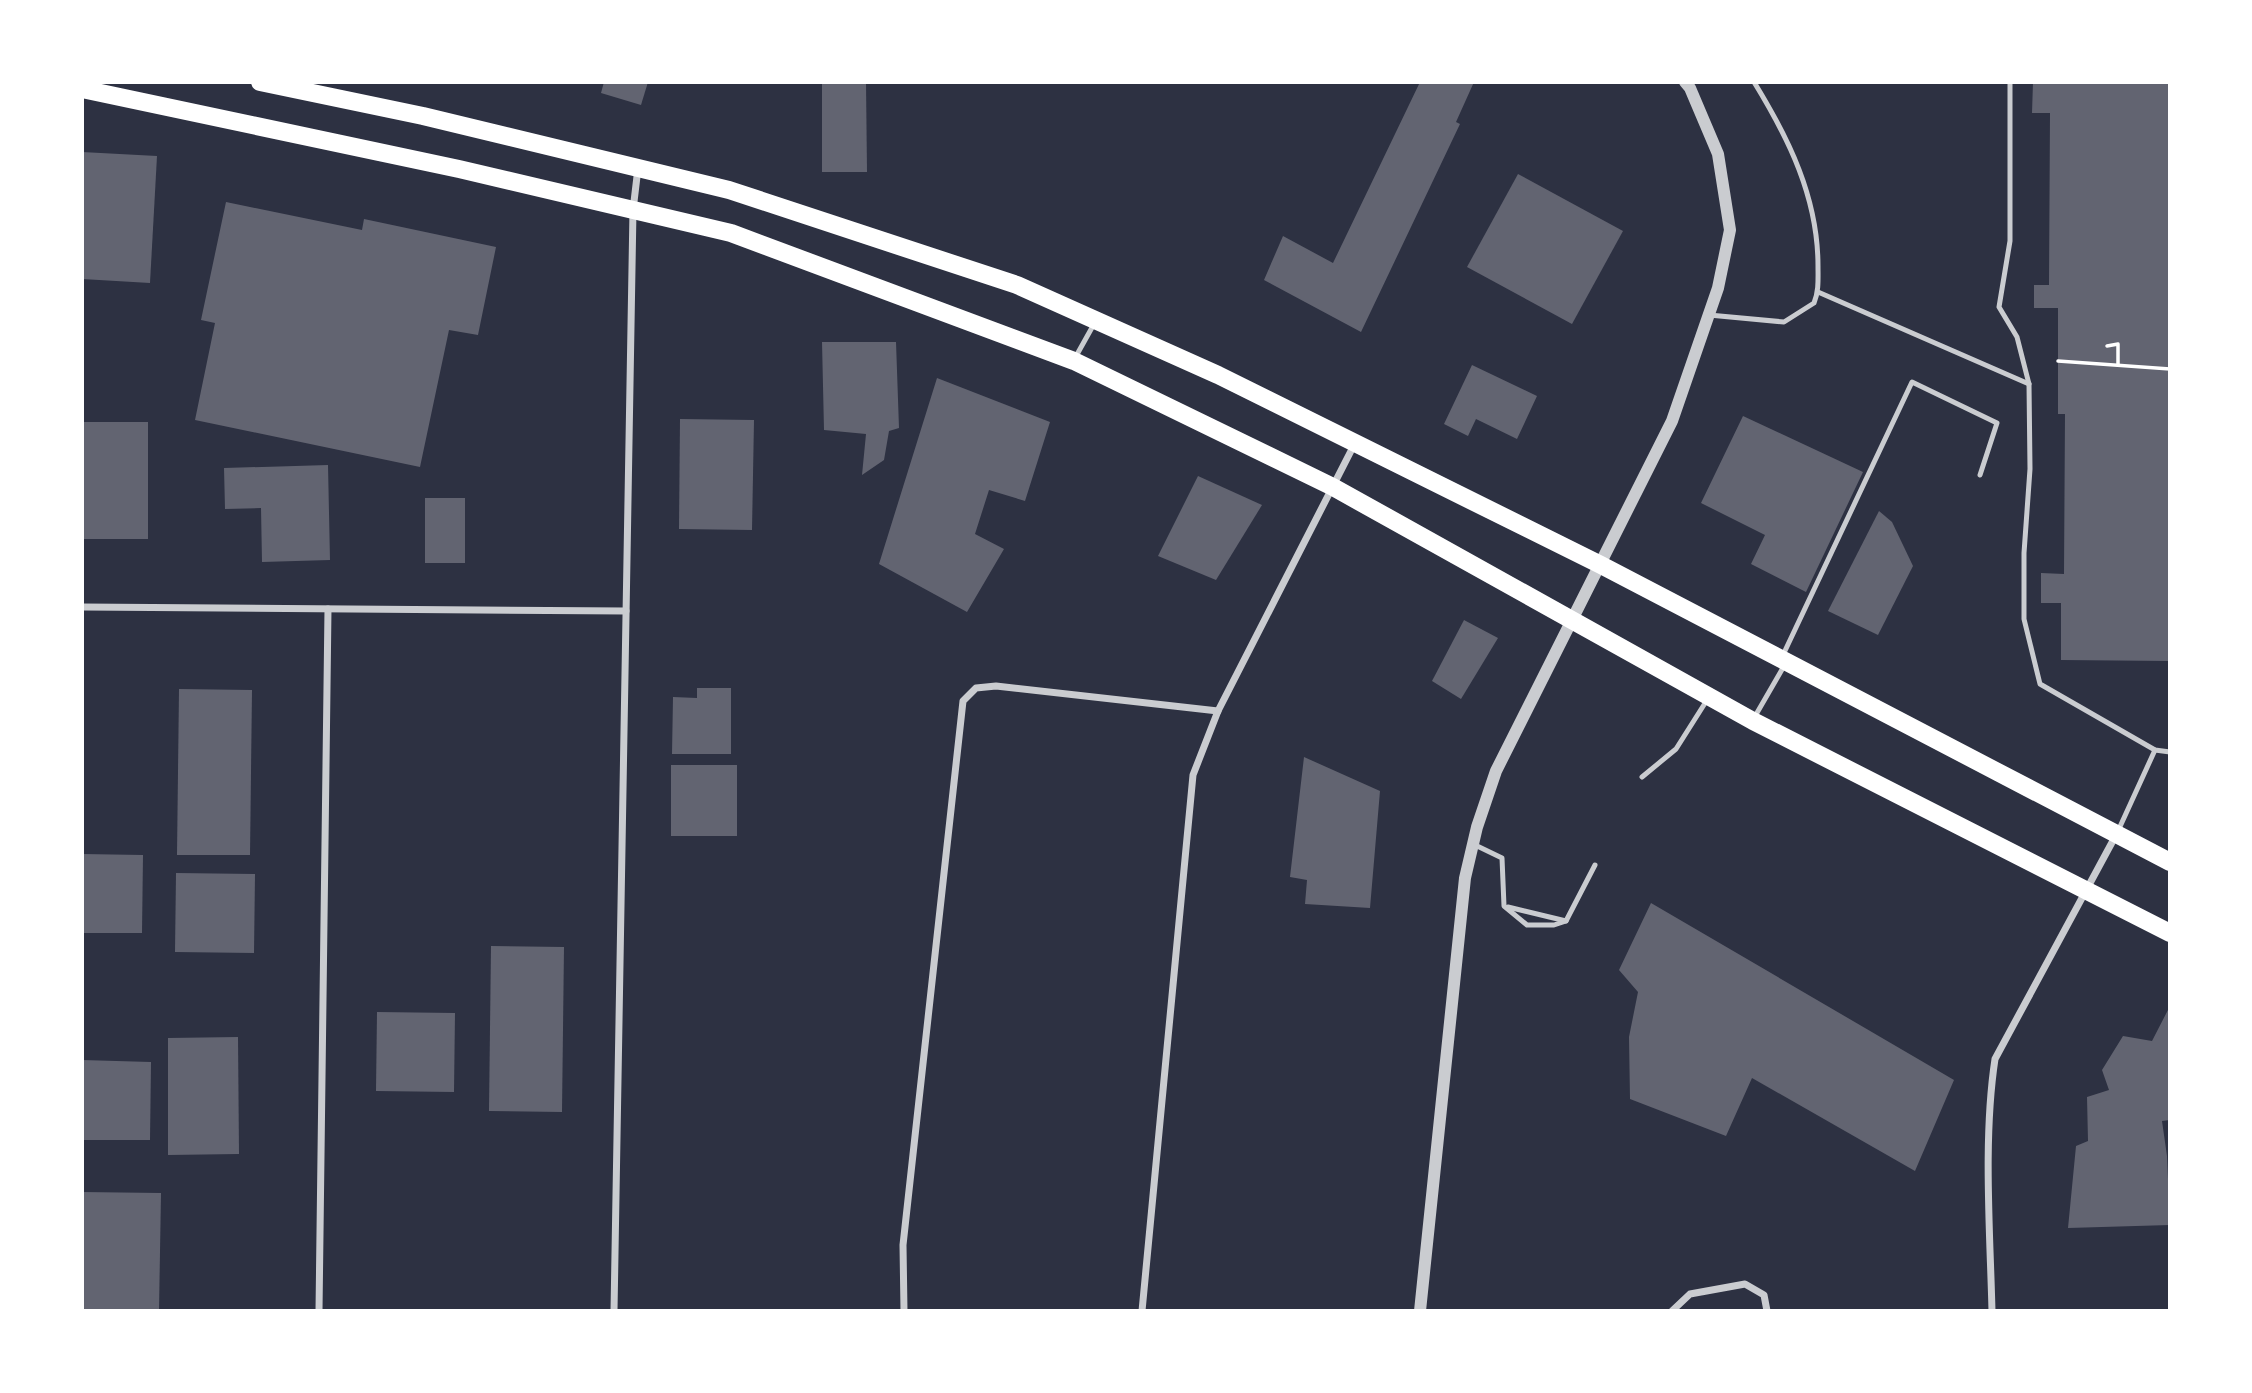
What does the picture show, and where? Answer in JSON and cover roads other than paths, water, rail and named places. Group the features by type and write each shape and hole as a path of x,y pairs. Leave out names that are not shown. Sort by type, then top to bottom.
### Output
{"main road":[{"path":"260,82 423,116 729,190 1017,285 1218,375 1601,565 2170,862"},
{"path":"82,89 459,169 731,233 1074,361 1333,487 1753,721 2170,933"}],"street":[{"path":"1420,1311 1465,877 1473,844 1496,772 1672,421 1718,288 1730,230 1718,154 1685,82"},
{"path":"614,1311 633,210 638,168"},
{"path":"1142,1311 1193,775 1218,710 1355,443"},
{"path":"82,607 626,611"},
{"path":"319,1311 328,609"},
{"path":"904,1311 903,1245 963,701 976,688 996,687 1218,710"},
{"path":"1992,1311 1989,1177 1991,1080 1995,1059 2116,834"},
{"path":"1672,1311 1690,1293 1745,1284 1764,1295 1767,1311"}],"lane":[{"path":"1709,316 1784,322 1814,303 1818,292 1818,244 1801,171 1773,112 1754,82"},
{"path":"2010,82 2010,241 1999,307 2017,337 2029,384 2030,469 2024,553 2024,619 2040,684 2155,750 2170,752"},
{"path":"1818,292 2029,384"},
{"path":"1074,361 1096,320"},
{"path":"1753,721 1784,660 1912,382 1997,423 1980,475"},
{"path":"1642,777 1676,749 1709,697"},
{"path":"2116,834 2155,750"},
{"path":"1473,844 1502,858 1504,906 1527,925 1554,925 1566,921 1595,865"},
{"path":"1504,906 1566,921"}]}
